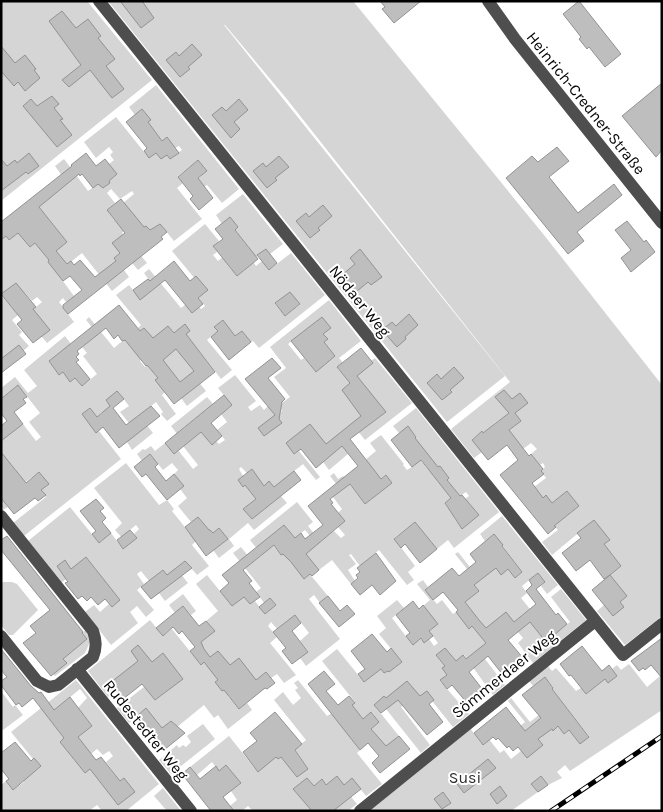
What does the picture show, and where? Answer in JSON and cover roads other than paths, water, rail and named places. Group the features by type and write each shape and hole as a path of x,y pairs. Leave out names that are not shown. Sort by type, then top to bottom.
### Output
{"street":[{"name":"Nödaer Weg","path":"99,1 596,621"},
{"name":"Heinrich-Credner-Straße","path":"488,1 515,39 662,223"},
{"path":"1,516 93,630 96,650 93,656 58,685 49,687 37,681 1,636"},
{"path":"596,621 623,655 662,624"},
{"name":"Sömmerdaer Weg","path":"360,811 596,621"},
{"name":"Rudestedter Weg","path":"76,670 191,811"}],"railway":[{"path":"551,811 662,736"}],"park label":[{"name":"Susi","path":"465,777"}]}
